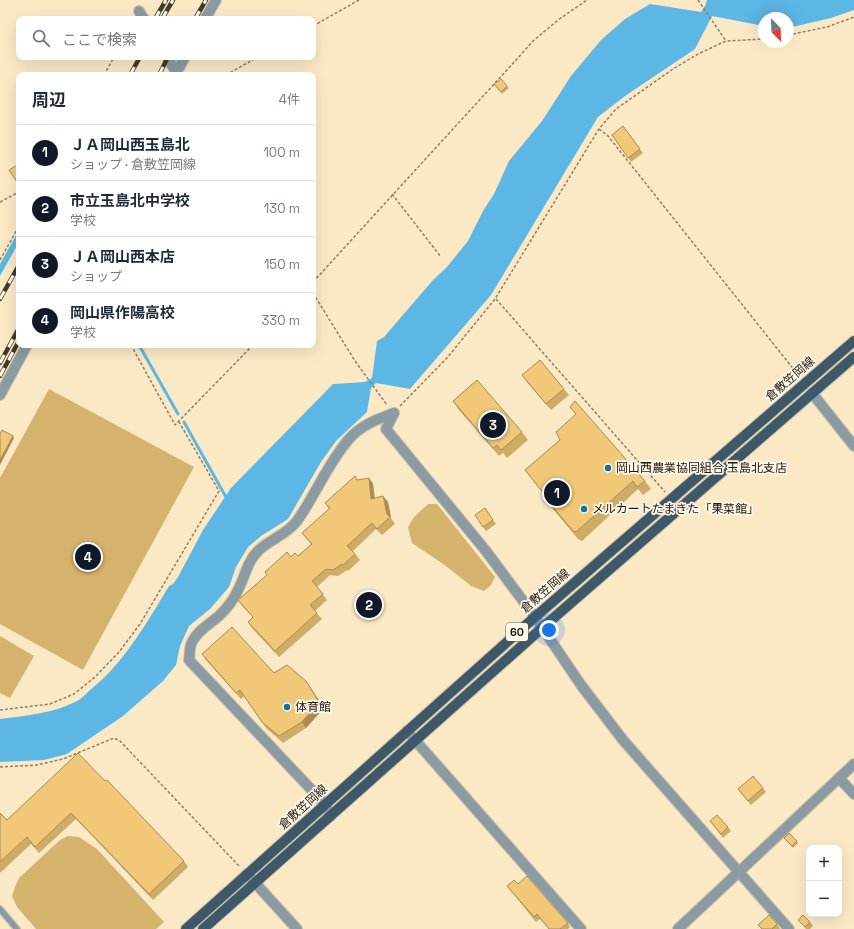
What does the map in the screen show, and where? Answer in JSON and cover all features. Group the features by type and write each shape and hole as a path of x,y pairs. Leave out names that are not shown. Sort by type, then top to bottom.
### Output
{"main road":[{"name":"倉敷笠岡線","path":"186,929 535,617 854,341"},
{"name":"倉敷笠岡線","path":"203,929 542,628 854,356"}],"street":[{"path":"207,16 216,0"},
{"path":"169,60 175,72"},
{"path":"177,72 183,60"},
{"path":"0,395 25,348"},
{"path":"812,393 854,446"},
{"path":"394,413 386,429 486,551 535,617 581,685 623,740 789,929"},
{"path":"331,816 325,804 189,660 191,643 201,629 220,614 228,604 238,590 249,563 258,551 286,533 296,522 310,502 330,464 350,438 367,424 394,413"},
{"path":"407,731 581,929"},
{"path":"678,929 854,764"},
{"path":"839,778 854,794"},
{"path":"247,874 297,929"}],"lane":[{"path":"0,909 17,929"}],"path":[{"path":"316,24 359,0"},
{"path":"316,279 533,41 558,20 587,0"},
{"path":"698,0 726,41"},
{"path":"794,34 827,27 854,17"},
{"path":"316,298 355,361 394,413 447,358 495,299 599,129 616,109 673,69 698,54 726,41 758,38"},
{"path":"106,72 112,60"},
{"path":"231,72 253,60"},
{"path":"599,129 608,136 805,384"},
{"path":"0,202 16,194"},
{"path":"392,194 440,257"},
{"path":"0,260 16,231"},
{"path":"495,299 671,499"},
{"path":"133,348 175,425 250,348"},
{"path":"0,710 50,704 74,694 95,677 119,652 140,624 219,490 179,422"},
{"path":"0,767 44,764 63,759 114,738 120,741 247,874"}],"shaded area":[{"path":"49,389 194,467 83,670 0,624 0,478"},
{"path":"428,504 437,504 495,577 491,585 484,591 471,586 446,566 412,543 408,527 414,517"},
{"path":"0,636 34,656 10,698 0,693"},
{"path":"68,836 79,837 97,849 164,922 156,929 36,929 17,907 12,896 15,887 19,878 60,840"}],"water":[{"path":"707,0 854,0 854,10 831,18 794,27 794,12 758,12 758,25 712,16 695,49 625,96 598,117 491,295 410,389 376,383 371,388 367,412 336,441 321,462 288,519 261,536 248,547 236,567 229,587 210,609 189,626 180,646 176,665 163,681 123,716 67,754 44,760 0,762 0,719 38,714 67,706 81,699 102,680 134,642 169,586 173,584 178,577 203,530 231,488 333,384 365,382 372,378 377,341 384,337 433,280 447,267 468,241 483,211 494,194 509,161 542,121 571,76 601,40 625,19 650,4 701,12"},
{"path":"16,235 16,247 0,276 0,264"}],"building":[{"path":"501,79 507,86 501,92 494,84"},
{"path":"623,126 640,149 628,158 612,135"},
{"path":"16,166 16,180 9,170"},
{"path":"540,360 564,389 546,404 522,375"},
{"path":"477,380 522,432 501,450 497,445 493,448 453,401"},
{"path":"575,401 645,481 637,487 633,481 576,532 573,531 547,500 549,500 525,470 560,440 556,432 576,414 570,407"},
{"path":"2,430 13,436 0,460 0,434"},
{"path":"355,476 357,480 369,478 371,499 383,496 387,514 390,517 377,529 372,523 347,546 355,554 343,565 342,564 333,570 326,569 312,581 323,594 310,605 317,613 275,651 248,622 253,617 238,600 267,575 265,572 287,552 291,557 295,553 298,556 312,544 302,533 330,508 325,503"},
{"path":"485,508 493,520 483,527 475,515"},
{"path":"232,627 274,673 287,665 306,681 319,702 302,722 279,736 262,722 240,690 236,693 202,654"},
{"path":"78,753 105,781 107,780 184,861 149,894 71,813 35,847 27,837 0,862 0,813 7,820"},
{"path":"753,776 763,788 748,801 738,789"},
{"path":"717,815 728,827 721,834 710,821"},
{"path":"789,833 797,841 792,846 784,838"},
{"path":"527,876 568,923 560,929 549,929 537,914 534,917 507,886 514,880 518,884"},
{"path":"769,915 777,924 772,929 762,929 758,925"},
{"path":"803,915 810,922 805,927 798,920"}],"waterway":[{"path":"141,348 178,414"},
{"path":"184,422 227,499"}],"railway":[{"path":"157,16 166,0"},
{"path":"164,16 173,0"},
{"path":"197,16 206,0"},
{"path":"132,72 138,60"},
{"path":"160,72 166,60"},
{"path":"0,299 16,270"},
{"path":"0,363 16,334"},
{"path":"0,376 16,347"}],"place":[{"name":"ＪＡ岡山西本店","path":"493,425"},
{"name":"岡山西農業協同組合 玉島北支店","path":"608,468"},
{"name":"ＪＡ岡山西玉島北","path":"557,493"},
{"name":"メルカートたまきた「果菜館」","path":"584,509"},
{"name":"岡山県作陽高校","path":"88,557"},
{"name":"市立玉島北中学校","path":"369,605"},
{"name":"体育館","path":"287,707"}]}
